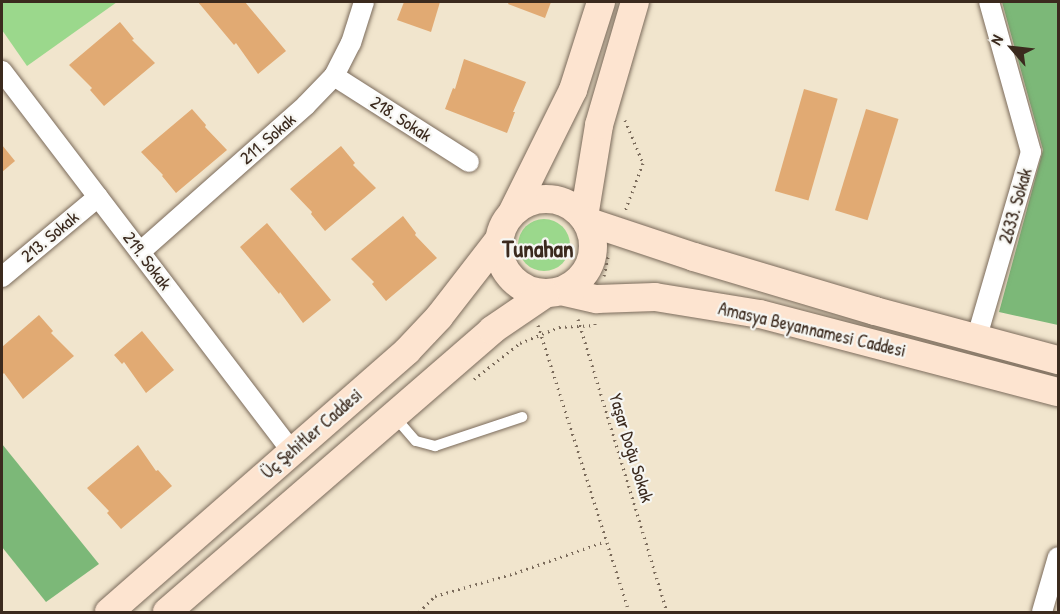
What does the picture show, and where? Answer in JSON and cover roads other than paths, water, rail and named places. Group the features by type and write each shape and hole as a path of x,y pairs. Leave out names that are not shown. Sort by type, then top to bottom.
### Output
{"main road":[{"path":"552,295 530,291 511,277 500,256 498,241 506,220 513,211 573,90 601,2"},
{"path":"585,219 599,125 636,2"},
{"path":"167,612 492,330 575,284 585,273 592,259 594,244 585,219 572,206 558,199 542,198 526,202 513,211"},
{"name":"Amasya Beyannamesi Caddesi","path":"585,219 705,260 976,340 1059,360"},
{"name":"Üç Şehitler Caddesi","path":"109,612 407,351 439,317 498,241"},
{"name":"Amasya Beyannamesi Caddesi","path":"552,295 597,299 655,297 760,314 1059,392"}],"street":[{"name":"211. Sokak","path":"140,252 306,105 334,76 351,43 364,2"},
{"name":"2633. Sokak","path":"976,340 1031,152 989,2"},
{"name":"219. Sokak","path":"2,71 292,452"},
{"name":"218. Sokak","path":"334,76 469,162"},
{"name":"213. Sokak","path":"2,277 98,197"},
{"path":"1042,612 1059,557"}],"lane":[{"path":"394,416 416,441 435,446 522,417"}],"district":[{"name":"Tunahan","path":"538,249"}]}
